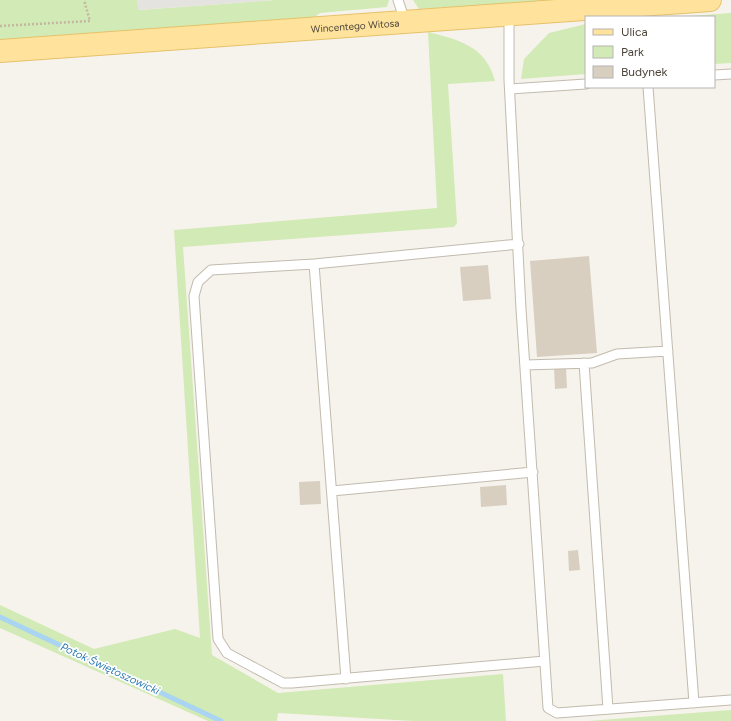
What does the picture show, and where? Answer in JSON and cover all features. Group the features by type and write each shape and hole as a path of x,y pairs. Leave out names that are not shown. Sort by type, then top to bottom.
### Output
{"main road":[{"name":"Wincentego Witosa","path":"0,51 710,0"}],"lane":[{"path":"398,0 404,21"},
{"path":"509,14 510,89 518,244 548,708 557,713 731,700"},
{"path":"715,75 731,74"},
{"path":"510,89 585,84"},
{"path":"648,88 694,703"},
{"path":"518,244 314,264 212,270 198,282 194,296 218,639 227,653 283,683 346,679 545,661"},
{"path":"314,264 346,679"},
{"path":"525,365 592,363 617,354 668,351"},
{"path":"584,363 608,709"},
{"path":"332,491 533,472"}],"path":[{"path":"0,26 90,21 84,0"}],"green space":[{"path":"0,0 137,0 139,10 275,0 389,0 387,7 320,13 311,20 0,43"},
{"path":"413,0 561,0 419,9"},
{"path":"731,13 731,63 715,64 715,16 690,16"},
{"path":"585,24 585,74 521,79 524,59 549,33"},
{"path":"428,32 450,38 470,46 485,60 491,69 495,81 448,84 457,223 454,227 183,247 212,655 278,693 503,674 506,721 413,721 278,713 277,721 208,721 0,628 0,605 94,649 175,629 200,638 174,230 437,208"},
{"path":"731,710 731,721 588,721"}],"shaded area":[{"path":"137,0 275,0 138,10"}],"building":[{"path":"589,256 597,353 537,357 530,261"},
{"path":"488,265 491,299 463,301 460,267"},
{"path":"566,367 567,388 555,389 554,368"},
{"path":"320,481 321,504 300,505 299,482"},
{"path":"506,485 507,505 481,507 480,487"},
{"path":"578,550 580,570 569,571 568,551"}],"waterway":[{"name":"Potok Świętoszowicki","path":"0,617 221,721"}]}
